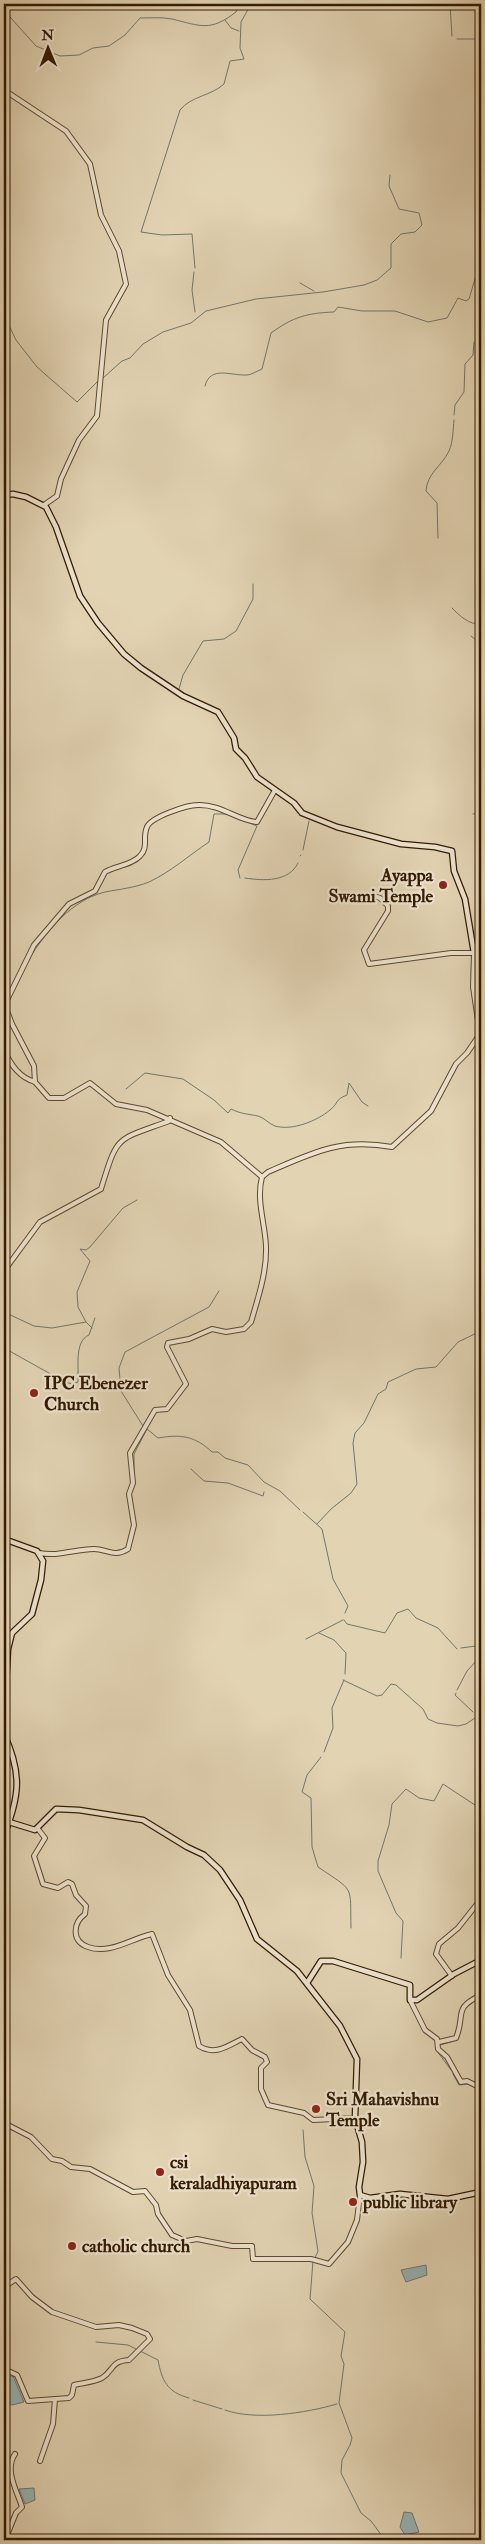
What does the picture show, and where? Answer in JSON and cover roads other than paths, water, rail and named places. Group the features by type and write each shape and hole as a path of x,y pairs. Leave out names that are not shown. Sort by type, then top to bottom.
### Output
{"main road":[{"path":"4,495 13,494 38,501 44,505 56,527 80,596 98,623 124,654 141,668 183,696 218,712 234,738 236,749 245,758 257,777 313,819 401,844 435,847 452,851 454,871 465,899 474,953 481,952"},
{"path":"4,1539 39,1553 43,1566 30,1619 16,1628 8,1649 4,1718"},
{"path":"4,1734 18,1774 9,1822 4,1835"},
{"path":"9,1822 38,1829 53,1810 68,1809 136,1818 160,1829 213,1861 240,1900 257,1940 287,1961 307,1983 340,2026 357,2059 355,2118 362,2142 363,2162 358,2187 360,2195 370,2198 400,2194 448,2199 481,2192"},
{"path":"307,1983 321,1961 334,1960 410,1985 410,2000 423,1997 452,1976 481,1960"}],"street":[{"path":"475,4 481,17"},
{"path":"4,90 66,131 90,164 101,215 119,251 126,284 106,320 96,416 79,440 61,479 57,496 44,505"},
{"path":"35,1082 34,1066 17,1036 7,1004 10,992 34,945 69,904 95,891 105,872 138,858 145,849 146,828 153,819 199,805 225,809 247,820 257,822 275,790"},
{"path":"39,1553 55,1555 95,1549 111,1554 128,1550 134,1524 129,1494 133,1483 131,1449 155,1410 168,1408 186,1384 167,1347 168,1343 189,1339 212,1329 226,1332 244,1329 250,1322 265,1265 266,1245 260,1208 262,1177 268,1172 332,1146 371,1143 392,1147 432,1110 456,1064 467,1053 480,1034 473,987 474,953 451,953 369,964 364,950 388,911 388,906 380,898 370,895"},
{"path":"4,1051 19,1073 28,1080 35,1082 49,1098 59,1100 90,1083 116,1104 147,1110 170,1118 221,1142 262,1177"},
{"path":"4,1271 40,1222 101,1190 107,1165 121,1140 169,1121 170,1118"},
{"path":"38,1829 45,1838 34,1856 43,1884 58,1888 65,1883 71,1883 76,1895 86,1906 85,1914 76,1923 78,1937 88,1947 109,1948 152,1934 168,1975 190,2010 199,2046 205,2050 224,2050 242,2039 252,2050 265,2057 267,2062 261,2068 260,2083 268,2105 296,2110 313,2120 355,2118"},
{"path":"452,1976 436,1954 437,1948 440,1942 458,1928 481,1899"},
{"path":"439,2042 456,2038 463,2006 481,1995"},
{"path":"410,2000 425,2030 439,2042"},
{"path":"439,2042 438,2049 447,2057 453,2071 461,2082 467,2080 481,2088"},
{"path":"4,2123 32,2137 52,2159 62,2161 71,2168 90,2169 134,2192 145,2191 156,2205 158,2214 172,2235 186,2241 197,2239 232,2246 252,2246 253,2259 311,2259 329,2264 348,2242 357,2220 360,2195"},
{"path":"4,2287 16,2279 32,2297 52,2312 96,2327 119,2325 149,2336 149,2341 128,2360 120,2361 113,2365 104,2377 74,2386 70,2397 28,2401 17,2375 4,2369"},
{"path":"40,2460 53,2424 54,2399"},
{"path":"5,2540 16,2513 22,2507 12,2478 11,2462 15,2454"}],"water":[{"path":"426,2265 427,2275 406,2282 401,2270"},
{"path":"9,2376 13,2376 24,2402 12,2405 4,2400 4,2381"},
{"path":"34,2488 35,2500 25,2504 19,2489"},
{"path":"404,2512 412,2513 419,2532 405,2535 400,2527"}],"waterway":[{"path":"10,17 36,46 60,56 79,55 93,48 109,46 125,35 140,18 164,18 205,26 219,23 227,18 236,12 239,4"},
{"path":"195,268 192,234 162,235 141,232 180,110 190,102 224,84 230,61 244,59 240,48 241,22 251,4"},
{"path":"450,4 452,36"},
{"path":"225,20 231,28 239,31"},
{"path":"457,39 476,39 481,46"},
{"path":"103,378 122,361 130,358 143,344 163,332 191,323 206,311 256,299 323,292 364,285 377,280 391,268 391,244 401,234 415,232 422,225 419,213 399,209 389,186 390,175"},
{"path":"205,386 211,376 216,374 247,375 262,369 271,333 286,323 301,317 316,313 334,312 338,307 362,311 395,311 428,322 447,318 458,298 466,301 469,299 481,265"},
{"path":"194,272 192,290 195,312"},
{"path":"300,283 314,291"},
{"path":"4,315 16,340 37,367 77,402 98,381"},
{"path":"478,336 481,331"},
{"path":"454,415 455,405 464,392 465,364 473,355 474,342"},
{"path":"438,538 437,503 426,491 429,479 449,451 454,420"},
{"path":"179,689 183,675 203,641 224,639 236,631 253,599 253,584"},
{"path":"452,608 469,621 481,624"},
{"path":"471,636 481,644"},
{"path":"473,814 481,812"},
{"path":"29,959 52,927 71,909 93,896 149,882 173,868 209,842 214,814 227,814 257,826 238,870 240,878"},
{"path":"303,850 309,821"},
{"path":"245,878 275,879 289,874 298,863"},
{"path":"126,1089 145,1073 183,1079 214,1100 228,1113 231,1109 258,1116 275,1126 282,1127 304,1124 325,1114 333,1108 340,1098 347,1095 349,1083 362,1102 368,1106"},
{"path":"86,1322 78,1307 77,1292 90,1261 80,1249 86,1250 90,1247 123,1208 137,1200"},
{"path":"143,1426 121,1391 119,1368 125,1352 209,1307 219,1291"},
{"path":"4,1312 34,1326 52,1328 86,1322 92,1328"},
{"path":"4,1348 65,1382 72,1384 78,1382 79,1349 84,1338 89,1335 95,1318"},
{"path":"317,1524 331,1509 351,1493 357,1484 353,1443 355,1433 364,1423 378,1394 386,1389 388,1382 416,1369 436,1367 458,1342 481,1331"},
{"path":"134,1472 134,1454 147,1429 158,1438 181,1436 194,1439 212,1452 218,1452 225,1458 248,1465 264,1482 280,1491 300,1510"},
{"path":"191,1469 204,1481 228,1483 263,1496 264,1492"},
{"path":"131,1495 133,1487"},
{"path":"133,1507 134,1515"},
{"path":"303,1512 322,1529 333,1579 348,1606 345,1613"},
{"path":"344,1620 347,1624 385,1633 397,1613 408,1609 416,1618 438,1628 457,1649"},
{"path":"306,1639 343,1620"},
{"path":"319,1633 334,1640 346,1653 345,1674"},
{"path":"457,1690 467,1671 478,1659 476,1646 461,1648"},
{"path":"343,1680 377,1696 382,1695 391,1684 396,1685 423,1709 428,1719 437,1723 458,1726 466,1724 481,1714"},
{"path":"324,1752 333,1728 332,1708 344,1680"},
{"path":"456,1693 455,1695 473,1712"},
{"path":"321,1757 307,1775 302,1792 311,1798 312,1847 318,1867 339,1881 348,1890 351,1903 351,1928"},
{"path":"401,1958 403,1921 396,1913 378,1871 378,1861 389,1825 392,1804 406,1789 419,1798 434,1801 443,1784 481,1809"},
{"path":"462,2019 465,2008"},
{"path":"440,2045 454,2041"},
{"path":"437,2051 451,2070"},
{"path":"453,2074 459,2085 468,2084"},
{"path":"303,2130 305,2157 314,2186 312,2213 318,2251 315,2258"},
{"path":"313,2261 310,2299 345,2332 341,2356 344,2364 339,2403 352,2438 342,2460 341,2473 361,2513 371,2521 385,2540"},
{"path":"96,2342 128,2345 136,2349"},
{"path":"140,2351 158,2360 161,2374 167,2385 175,2392 189,2398"},
{"path":"193,2400 222,2409"},
{"path":"225,2410 251,2415 265,2415 296,2413 337,2404"}],"place":[{"name":"Ayappa Swami Temple","path":"443,885"},
{"name":"IPC Ebenezer Church","path":"34,1393"},
{"name":"Sri Mahavishnu Temple","path":"316,2109"},
{"name":"csi keraladhiyapuram","path":"160,2172"},
{"name":"public library","path":"353,2202"},
{"name":"catholic church","path":"72,2246"}]}
